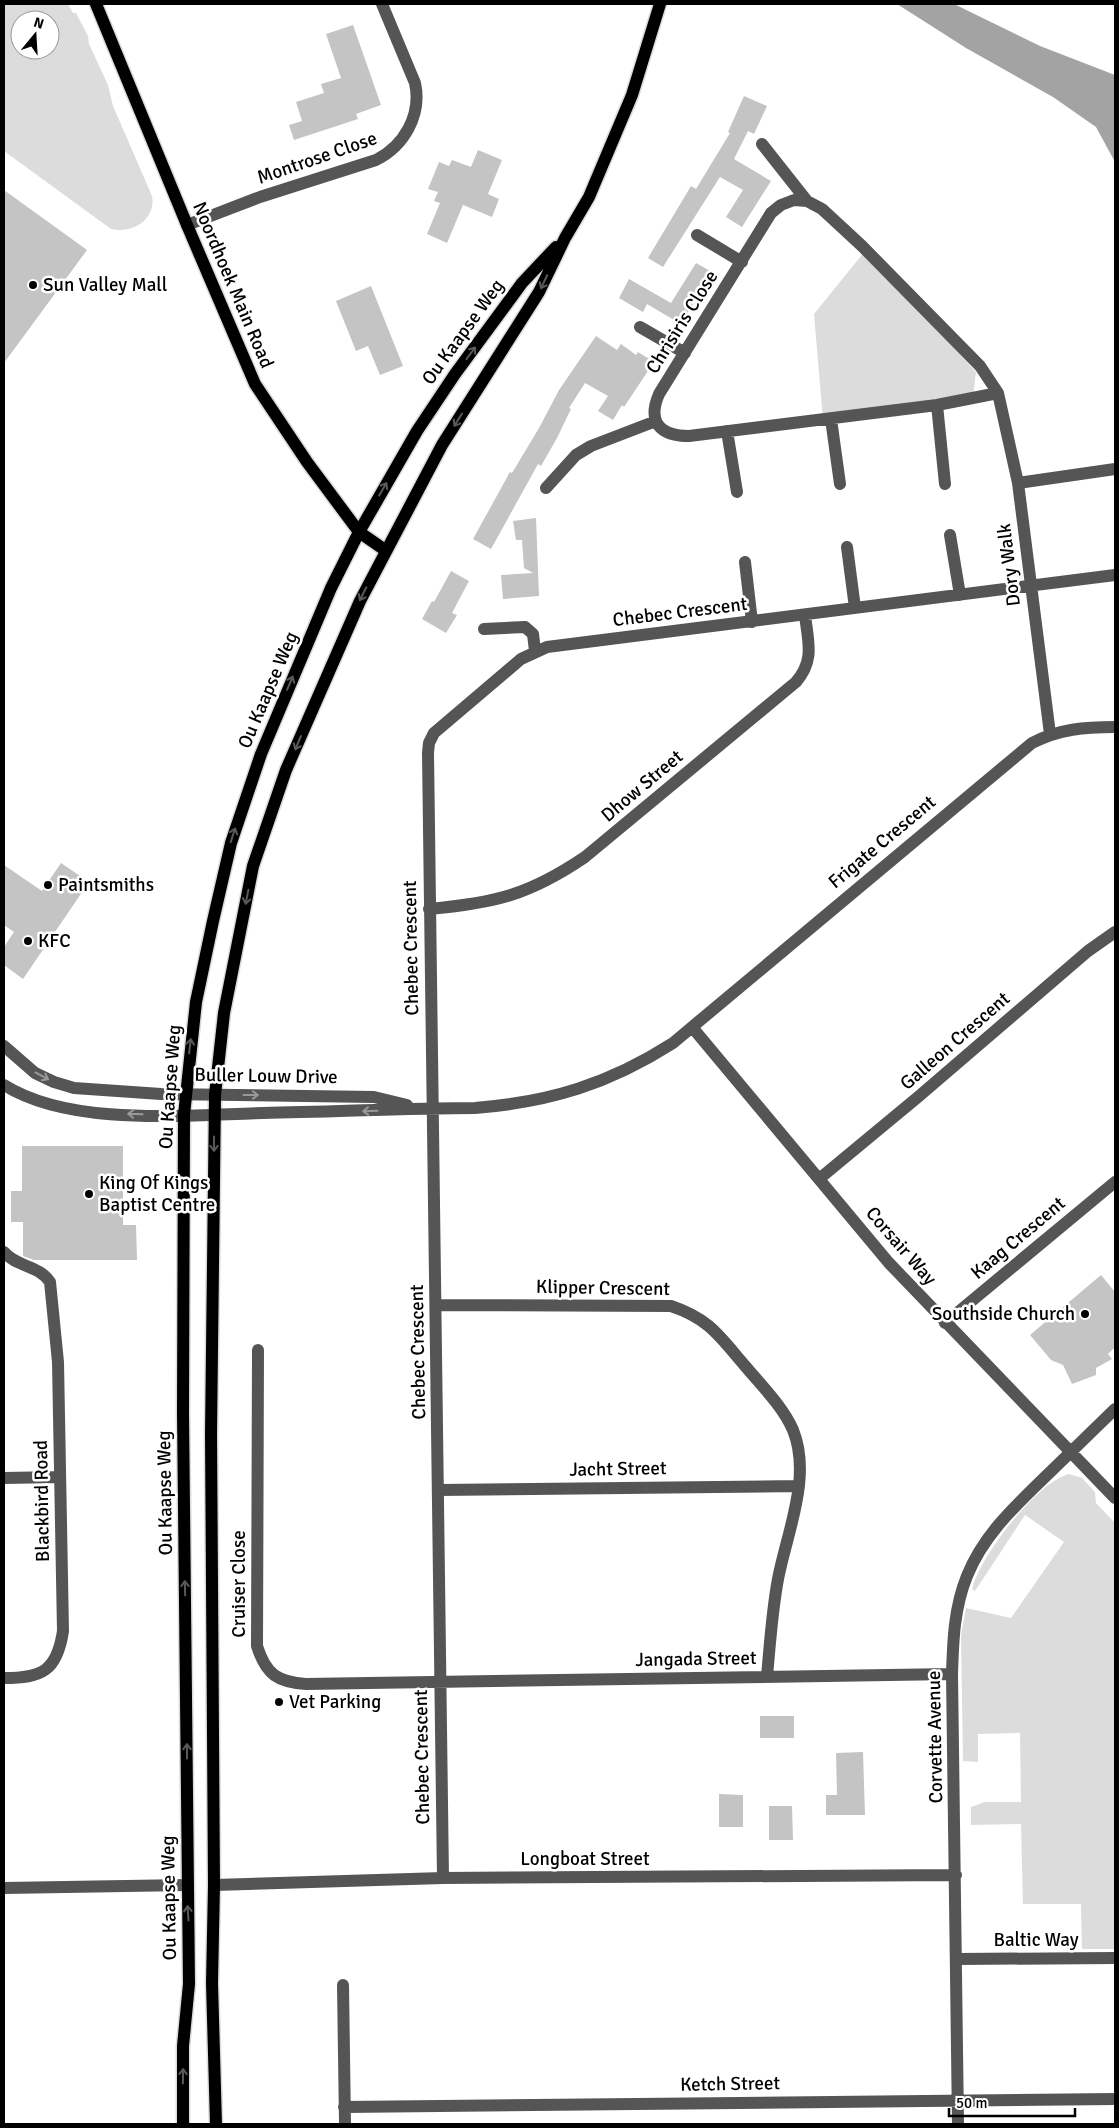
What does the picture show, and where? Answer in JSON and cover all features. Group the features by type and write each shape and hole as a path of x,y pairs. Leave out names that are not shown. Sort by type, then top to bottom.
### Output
{"main road":[{"name":"Noordhoek Main Road","path":"96,4 255,384 307,462 359,532 385,550"},
{"name":"Ou Kaapse Weg","path":"216,2124 212,1983 214,1884 211,1415 214,1116 224,1013 253,866 286,770 360,601 385,550 442,445 540,292 565,238 589,197 610,152 632,95 660,4"},
{"name":"Ou Kaapse Weg","path":"184,2124 183,2046 189,1984 186,1885 188,1712 182,1293 184,1094 196,1002 231,843 261,754 331,588 359,532 417,430 455,374 522,283 565,238"}],"street":[{"name":"Montrose Close","path":"187,225 260,197 376,160 391,153 410,126 417,94 415,84 382,4"},
{"path":"546,488 576,455 617,435 656,421 666,432 676,436 706,435 937,405 998,394 980,366 869,253 822,209 807,201 762,144"},
{"name":"Chrisiris Close","path":"656,421 654,407 659,394 771,213 781,205 794,200 807,201"},
{"path":"697,235 742,262"},
{"path":"640,327 685,353"},
{"name":"Dory Walk","path":"998,394 1018,483 1050,734"},
{"path":"937,405 945,484"},
{"path":"831,418 840,484"},
{"path":"727,432 737,492"},
{"path":"1018,483 1115,469"},
{"path":"950,535 960,595"},
{"path":"847,547 855,608"},
{"path":"745,562 752,622"},
{"name":"Chebec Crescent","path":"443,1878 437,1305 429,909 429,743 434,733 521,659 536,651 558,645 1115,575"},
{"name":"Dhow Street","path":"429,909 470,906 523,892 557,876 585,857 796,682 805,671 809,662 805,615"},
{"path":"484,630 525,627 533,634 536,651"},
{"name":"Frigate Crescent","path":"692,1027 1015,756 1050,734 1071,729 1115,727"},
{"name":"Galleon Crescent","path":"819,1179 1088,951 1115,932"},
{"name":"Buller Louw Drive","path":"4,1085 33,1099 62,1108 91,1112 214,1116 517,1104 565,1094 628,1069 673,1043 692,1027"},
{"name":"Corsair Way","path":"692,1027 889,1263 1115,1498"},
{"name":"Buller Louw Drive","path":"6,1053 35,1073 54,1082 74,1088 215,1095 374,1097 419,1108"},
{"name":"Kaag Crescent","path":"945,1323 1115,1182"},
{"name":"Blackbird Road","path":"4,1252 15,1262 45,1275 50,1282 58,1362 63,1631 60,1650 56,1660 44,1671 29,1678 4,1678"},
{"name":"Klipper Crescent","path":"437,1305 648,1304 671,1306 694,1313 714,1329 784,1414 793,1430 798,1447 798,1486 776,1588 767,1676"},
{"name":"Cruiser Close","path":"258,1350 258,1646 262,1662 271,1673 290,1683 440,1681"},
{"name":"Corvette Avenue","path":"958,2124 952,1674 954,1634 958,1606 967,1577 983,1543 1011,1510 1115,1409"},
{"path":"4,1478 60,1477"},
{"name":"Jacht Street","path":"438,1490 798,1486"},
{"name":"Jangada Street","path":"440,1681 952,1674"},
{"name":"Longboat Street","path":"214,1884 443,1878 956,1875"},
{"path":"4,1888 186,1885"},
{"name":"Baltic Way","path":"957,1959 1115,1958"},
{"path":"343,1985 345,2124"},
{"name":"Ketch Street","path":"344,2108 1115,2099"}],"shaded area":[{"path":"4,4 68,4 73,13 76,13 88,36 89,44 108,85 113,106 152,196 151,212 142,223 128,229 111,229 4,151"},
{"path":"897,4 954,4 1040,46 1115,75 1115,162 1096,127 1053,97 966,48"},
{"path":"865,251 976,372 973,398 823,420 814,314"},
{"path":"1069,1474 1082,1478 1095,1492 1096,1503 1115,1523 1115,1949 1082,1949 1081,1904 1023,1904 1021,1824 971,1825 971,1807 985,1802 1021,1802 1020,1733 978,1734 978,1762 963,1761 961,1635 966,1608 1011,1618 1064,1542 1025,1515 975,1591 972,1589 977,1575 998,1540 1026,1505 1056,1480"}],"building":[{"path":"353,25 381,105 356,114 358,119 294,140 289,125 302,121 296,102 324,93 321,84 341,78 326,34"},
{"path":"744,96 767,106 754,134 748,131 734,159 771,181 742,227 726,217 743,190 720,177 663,267 648,258 691,186 696,189 730,133 728,132"},
{"path":"478,150 502,160 488,194 499,199 492,217 463,205 447,243 427,234 440,203 434,201 438,192 428,189 439,162 449,166 452,160 471,167"},
{"name":"Sun Valley Mall","path":"4,190 87,250 4,363"},
{"path":"696,263 712,272 681,324 647,304 643,312 619,298 629,279 671,303"},
{"path":"371,286 403,366 380,375 368,346 356,351 336,301"},
{"path":"596,336 617,350 621,344 636,355 638,352 654,362 613,420 598,411 608,396 585,383 569,408 571,409 557,438 541,466 538,464 491,549 473,539 510,472 512,473 539,428 559,390"},
{"path":"536,518 539,596 503,599 501,575 533,573 524,568 522,540 516,540 513,521"},
{"path":"451,571 469,581 452,613 457,615 446,633 422,619"},
{"path":"61,863 89,882 23,979 4,965 4,947 14,932 4,925 4,865 42,891"},
{"path":"22,1146 123,1146 123,1225 136,1225 137,1260 34,1260 23,1256 23,1222 11,1222 11,1191 22,1191"},
{"name":"Southside Church","path":"1101,1275 1115,1292 1115,1347 1108,1354 1112,1359 1096,1368 1096,1375 1072,1384 1063,1365 1051,1360 1030,1335"},
{"path":"760,1716 794,1716 794,1738 760,1738"},
{"path":"863,1752 865,1815 826,1815 826,1795 837,1795 836,1753"},
{"path":"719,1794 743,1795 743,1827 719,1827"},
{"path":"769,1806 792,1806 793,1840 769,1840"}],"place":[{"name":"Sun Valley Mall","path":"33,285"},
{"name":"Paintsmiths","path":"48,885"},
{"name":"KFC","path":"28,941"},
{"name":"King Of Kings Baptist Centre","path":"89,1194"},
{"name":"Southside Church","path":"1085,1314"},
{"name":"Vet Parking","path":"279,1702"}]}
